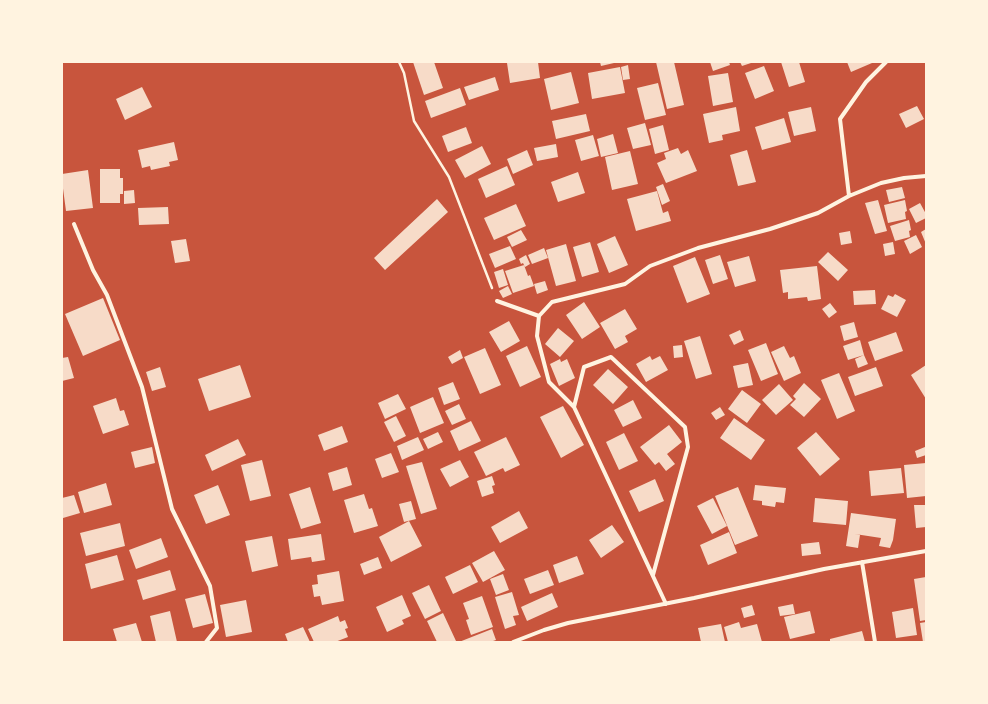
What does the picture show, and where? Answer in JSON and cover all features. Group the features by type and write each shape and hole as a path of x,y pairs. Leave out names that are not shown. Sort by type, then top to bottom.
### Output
{"street":[{"path":"849,196 840,119 866,82 886,62"},
{"path":"666,604 574,407 549,382 537,336 539,316 552,302 626,284 650,266 698,248 770,229 818,213 849,196 881,183 904,178 926,176"},
{"path":"74,224 92,270 107,295 142,387 172,509 210,586 217,628 206,642"},
{"path":"497,301 539,316"},
{"path":"574,407 584,367 611,357 685,427 688,447 653,575"},
{"path":"513,642 544,630 568,623 666,604 862,562 926,551"},
{"path":"862,562 875,642"}],"path":[{"path":"399,62 404,73 414,121 449,177 497,301"}],"building":[{"path":"413,62 434,62 443,88 424,95"},
{"path":"538,62 540,78 510,83 507,63"},
{"path":"600,62 614,62 614,63 601,66"},
{"path":"656,62 674,62 684,105 667,109"},
{"path":"710,62 729,62 730,65 713,71"},
{"path":"740,62 754,62 742,66"},
{"path":"781,62 799,62 805,82 789,87"},
{"path":"847,62 871,62 872,63 851,72"},
{"path":"628,65 630,79 623,80 621,67"},
{"path":"764,66 774,91 755,99 745,73"},
{"path":"620,67 625,93 592,99 588,73"},
{"path":"571,72 579,103 551,110 544,79"},
{"path":"728,73 733,102 713,106 708,76"},
{"path":"495,77 499,90 469,100 464,87"},
{"path":"658,83 666,115 645,120 637,88"},
{"path":"142,87 152,107 125,120 116,99"},
{"path":"460,88 466,105 431,118 425,101"},
{"path":"917,106 924,119 906,128 899,114"},
{"path":"736,107 740,131 722,135 723,140 709,143 703,114"},
{"path":"811,107 816,131 794,136 788,112"},
{"path":"586,114 590,131 556,139 552,121"},
{"path":"784,118 791,142 762,150 755,127"},
{"path":"645,123 651,145 633,149 627,128"},
{"path":"663,125 669,150 655,154 649,129"},
{"path":"466,127 472,143 448,152 442,136"},
{"path":"613,134 618,153 601,157 597,139"},
{"path":"593,135 599,156 581,161 575,140"},
{"path":"174,142 178,160 169,162 170,166 151,170 150,166 142,168 138,150"},
{"path":"556,144 558,157 537,161 534,148"},
{"path":"482,146 491,164 465,178 455,160"},
{"path":"678,148 681,154 688,150 697,171 666,183 657,163 666,159 664,153"},
{"path":"527,150 533,165 513,174 507,159"},
{"path":"747,150 756,182 738,186 730,155"},
{"path":"630,151 638,184 612,190 605,157"},
{"path":"507,166 515,185 486,198 478,179"},
{"path":"100,169 120,169 120,178 123,178 123,194 120,194 120,203 100,203"},
{"path":"88,170 93,208 66,211 62,174"},
{"path":"578,172 585,193 558,202 551,182"},
{"path":"663,184 670,201 662,205 656,187"},
{"path":"902,187 905,198 889,202 886,190"},
{"path":"134,190 135,203 124,204 124,191"},
{"path":"657,191 663,213 668,211 671,221 636,231 627,199"},
{"path":"437,199 448,212 385,270 374,258"},
{"path":"878,200 887,231 875,234 865,203"},
{"path":"905,200 907,211 905,212 906,219 888,223 884,205"},
{"path":"920,203 926,214 926,218 916,223 909,209"},
{"path":"516,204 526,226 494,240 484,218"},
{"path":"168,207 169,224 139,225 138,208"},
{"path":"909,220 911,230 909,231 910,237 895,241 890,226"},
{"path":"926,229 926,244 921,232"},
{"path":"521,230 527,240 512,247 507,237"},
{"path":"850,231 852,243 841,245 839,233"},
{"path":"916,235 922,247 910,254 904,241"},
{"path":"615,236 628,265 609,273 597,244"},
{"path":"186,239 190,261 175,263 171,241"},
{"path":"590,242 599,272 582,277 573,247"},
{"path":"893,242 895,254 885,256 883,244"},
{"path":"566,244 576,281 556,286 546,250"},
{"path":"510,246 516,259 495,268 489,254"},
{"path":"544,248 548,258 532,264 528,255"},
{"path":"828,252 848,270 838,281 818,262"},
{"path":"526,255 530,264 525,267 523,263 521,264 519,259"},
{"path":"720,255 728,279 713,284 705,260"},
{"path":"749,256 756,281 735,287 727,262"},
{"path":"695,257 710,294 687,303 673,266"},
{"path":"524,265 534,286 513,293 505,271"},
{"path":"817,266 821,299 808,301 807,297 788,299 788,292 783,293 780,270"},
{"path":"503,269 508,285 499,288 494,272"},
{"path":"545,281 548,290 537,294 534,284"},
{"path":"508,286 512,294 503,298 499,291"},
{"path":"875,290 876,304 854,305 853,291"},
{"path":"895,294 906,300 897,317 881,309 888,295 893,297"},
{"path":"103,298 120,340 83,356 65,314"},
{"path":"584,302 600,327 582,339 566,315"},
{"path":"830,303 837,312 829,318 822,309"},
{"path":"625,309 637,329 625,336 628,342 615,349 600,323"},
{"path":"509,321 520,341 501,352 489,332"},
{"path":"854,322 858,337 844,341 840,326"},
{"path":"558,328 574,341 560,357 545,344"},
{"path":"740,330 744,340 734,345 729,335"},
{"path":"896,332 903,351 875,361 868,342"},
{"path":"700,336 712,374 696,379 684,341"},
{"path":"860,340 864,355 848,360 843,346"},
{"path":"766,343 778,374 761,381 748,350"},
{"path":"682,345 683,357 674,358 673,346"},
{"path":"527,346 541,377 520,387 506,356"},
{"path":"784,346 790,358 794,356 801,373 784,381 771,352"},
{"path":"485,348 501,385 480,394 464,357"},
{"path":"460,350 463,358 452,364 448,357"},
{"path":"864,355 868,364 858,368 855,359"},
{"path":"650,356 652,360 660,356 668,370 646,382 636,364"},
{"path":"68,357 74,378 62,381 62,358"},
{"path":"560,359 561,362 567,359 575,378 559,386 550,364"},
{"path":"748,363 753,385 738,388 733,366"},
{"path":"240,365 251,397 209,411 198,379"},
{"path":"926,365 926,399 911,375"},
{"path":"160,367 166,387 152,391 146,372"},
{"path":"876,367 883,386 855,396 848,377"},
{"path":"608,369 628,387 613,404 593,385"},
{"path":"839,373 855,411 837,419 821,380"},
{"path":"453,382 460,399 444,405 438,388"},
{"path":"804,383 821,399 804,417 790,405 796,399 793,396"},
{"path":"779,384 793,400 776,415 762,400"},
{"path":"742,390 761,404 747,423 728,409"},
{"path":"398,394 406,409 385,419 378,403"},
{"path":"433,397 444,423 420,433 410,407"},
{"path":"116,398 120,411 124,410 129,425 103,434 93,406"},
{"path":"633,400 642,418 623,427 614,410"},
{"path":"459,404 466,419 452,425 445,411"},
{"path":"563,406 584,445 561,458 540,417"},
{"path":"720,407 725,415 716,420 711,413"},
{"path":"396,416 406,436 394,442 384,422"},
{"path":"734,418 765,440 751,460 720,438"},
{"path":"471,421 481,441 459,451 450,431"},
{"path":"669,425 682,442 667,454 675,464 666,471 659,462 655,465 640,447"},
{"path":"342,426 348,442 324,451 318,435"},
{"path":"438,432 443,442 428,449 423,439"},
{"path":"816,432 840,459 820,476 797,448"},
{"path":"624,433 638,461 619,470 606,442"},
{"path":"418,437 424,450 402,460 397,446"},
{"path":"506,437 520,465 505,472 503,468 486,476 474,452"},
{"path":"238,439 246,455 212,471 205,455"},
{"path":"152,447 155,463 135,468 131,452"},
{"path":"925,447 926,455 917,458 915,451"},
{"path":"391,453 399,472 382,478 375,459"},
{"path":"262,460 271,496 250,501 241,465"},
{"path":"460,460 469,477 450,487 440,469"},
{"path":"422,462 437,509 421,514 406,466"},
{"path":"926,463 926,496 907,498 904,465"},
{"path":"347,467 352,485 333,491 328,473"},
{"path":"901,468 904,493 871,496 869,471"},
{"path":"492,476 495,485 492,486 494,493 482,497 477,481"},
{"path":"655,479 664,501 639,512 629,491"},
{"path":"106,483 112,505 84,513 78,492"},
{"path":"218,485 230,515 206,524 194,495"},
{"path":"755,485 786,488 784,503 776,502 775,507 762,505 762,501 753,500"},
{"path":"310,487 321,523 301,529 289,494"},
{"path":"738,487 758,536 735,545 715,496"},
{"path":"364,494 369,509 372,508 378,526 354,533 344,500"},
{"path":"74,495 80,513 63,518 62,498"},
{"path":"713,498 727,526 712,534 697,506"},
{"path":"815,498 848,501 846,525 813,522"},
{"path":"411,501 416,519 404,522 399,504"},
{"path":"914,505 926,505 926,527 916,528"},
{"path":"519,511 528,528 500,543 491,527"},
{"path":"851,513 896,519 893,540 890,548 879,546 881,538 855,534 860,535 858,548 846,546"},
{"path":"409,521 422,546 391,562 379,537"},
{"path":"120,523 125,546 86,556 80,533"},
{"path":"612,525 624,542 601,558 589,540"},
{"path":"729,532 737,553 708,565 700,545"},
{"path":"321,534 325,560 312,562 311,557 291,560 288,539"},
{"path":"272,536 278,566 252,572 245,541"},
{"path":"161,538 168,557 136,569 129,550"},
{"path":"819,542 821,554 802,556 801,544"},
{"path":"494,551 505,570 483,582 472,563"},
{"path":"117,555 124,580 91,589 85,564"},
{"path":"577,556 584,574 559,583 553,565"},
{"path":"378,557 382,568 364,575 360,564"},
{"path":"470,565 478,582 453,594 445,577"},
{"path":"170,570 176,590 143,600 137,580"},
{"path":"548,570 554,585 530,594 524,579"},
{"path":"339,571 344,601 322,605 320,596 314,597 312,585 318,584 317,575"},
{"path":"503,574 509,590 496,595 490,579"},
{"path":"926,577 926,620 920,621 914,579"},
{"path":"429,585 441,611 425,619 412,593"},
{"path":"512,592 519,615 513,616 516,625 505,629 495,597"},
{"path":"552,593 558,607 527,621 521,607"},
{"path":"205,594 213,623 193,628 185,599"},
{"path":"402,595 411,616 402,620 404,624 387,632 376,607"},
{"path":"482,596 493,627 471,635 466,620 469,619 463,603"},
{"path":"246,600 252,632 226,637 220,605"},
{"path":"793,604 795,614 780,616 778,607"},
{"path":"752,605 755,615 744,618 741,608"},
{"path":"913,608 917,635 896,638 892,612"},
{"path":"170,611 177,642 156,642 150,616"},
{"path":"810,611 815,633 790,639 784,617"},
{"path":"443,613 456,641 454,642 437,642 427,621"},
{"path":"338,616 340,622 345,620 348,628 345,629 348,637 335,642 314,642 308,629"},
{"path":"739,622 741,628 757,624 762,642 728,642 724,627"},
{"path":"926,622 926,642 923,642 920,623"},
{"path":"136,623 142,642 117,642 113,629"},
{"path":"721,624 725,642 701,642 698,628"},
{"path":"303,627 310,642 288,642 285,634"},
{"path":"492,629 496,640 490,642 459,642"},
{"path":"862,631 865,642 830,642 830,639"}]}
